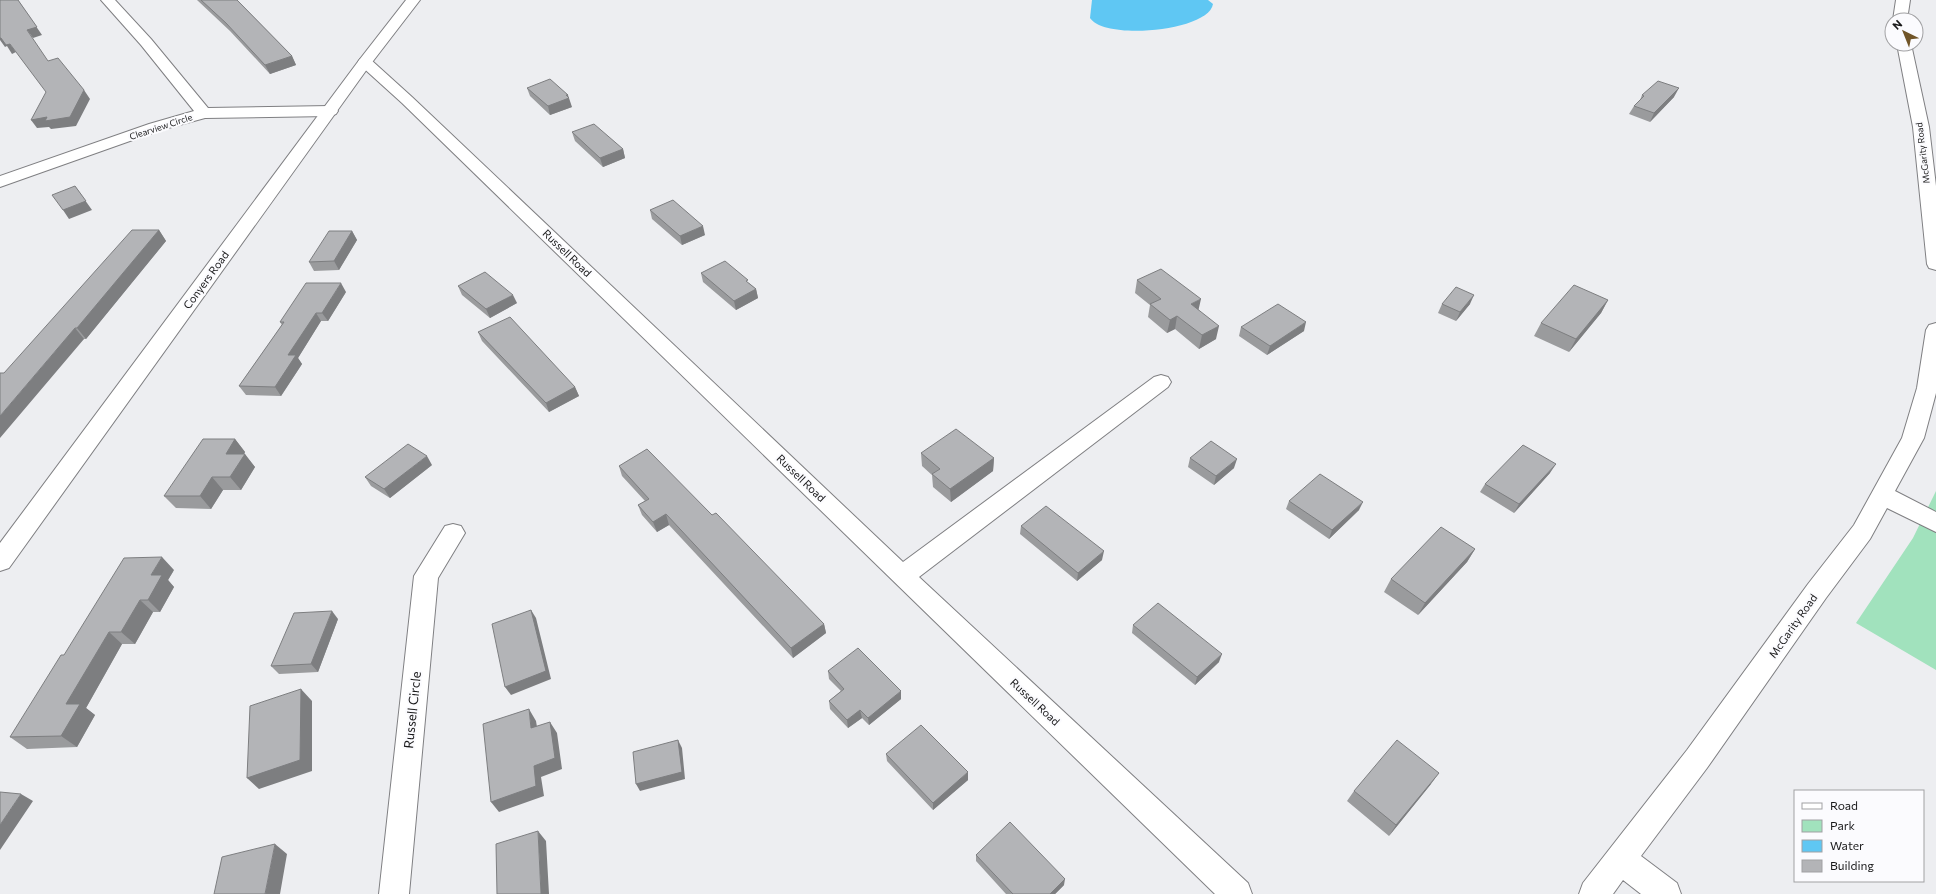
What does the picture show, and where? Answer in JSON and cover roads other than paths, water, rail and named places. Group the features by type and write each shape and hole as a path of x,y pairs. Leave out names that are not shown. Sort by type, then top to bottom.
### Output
{"street":[{"name":"Clearview Circle","path":"0,182 155,127 204,113 146,42 108,0"},
{"name":"Conyers Road","path":"0,561 365,62 413,0"},
{"path":"1901,12 1903,0"},
{"name":"McGarity Road","path":"1906,52 1929,135 1936,264"},
{"name":"Russell Road","path":"365,62 407,100 846,520 902,576 1237,894"},
{"path":"204,113 330,111"},
{"name":"McGarity Road","path":"1594,894 1698,759 1817,591 1862,532 1913,438 1927,388 1936,330"},
{"path":"902,576 1161,382"},
{"path":"1882,495 1936,523"},
{"name":"Russell Circle","path":"394,894 426,576 453,533"},
{"path":"1620,859 1666,894"}],"water":[{"path":"1092,0 1208,0 1213,4 1207,13 1194,21 1156,30 1134,31 1115,29 1099,25 1090,18"}]}
